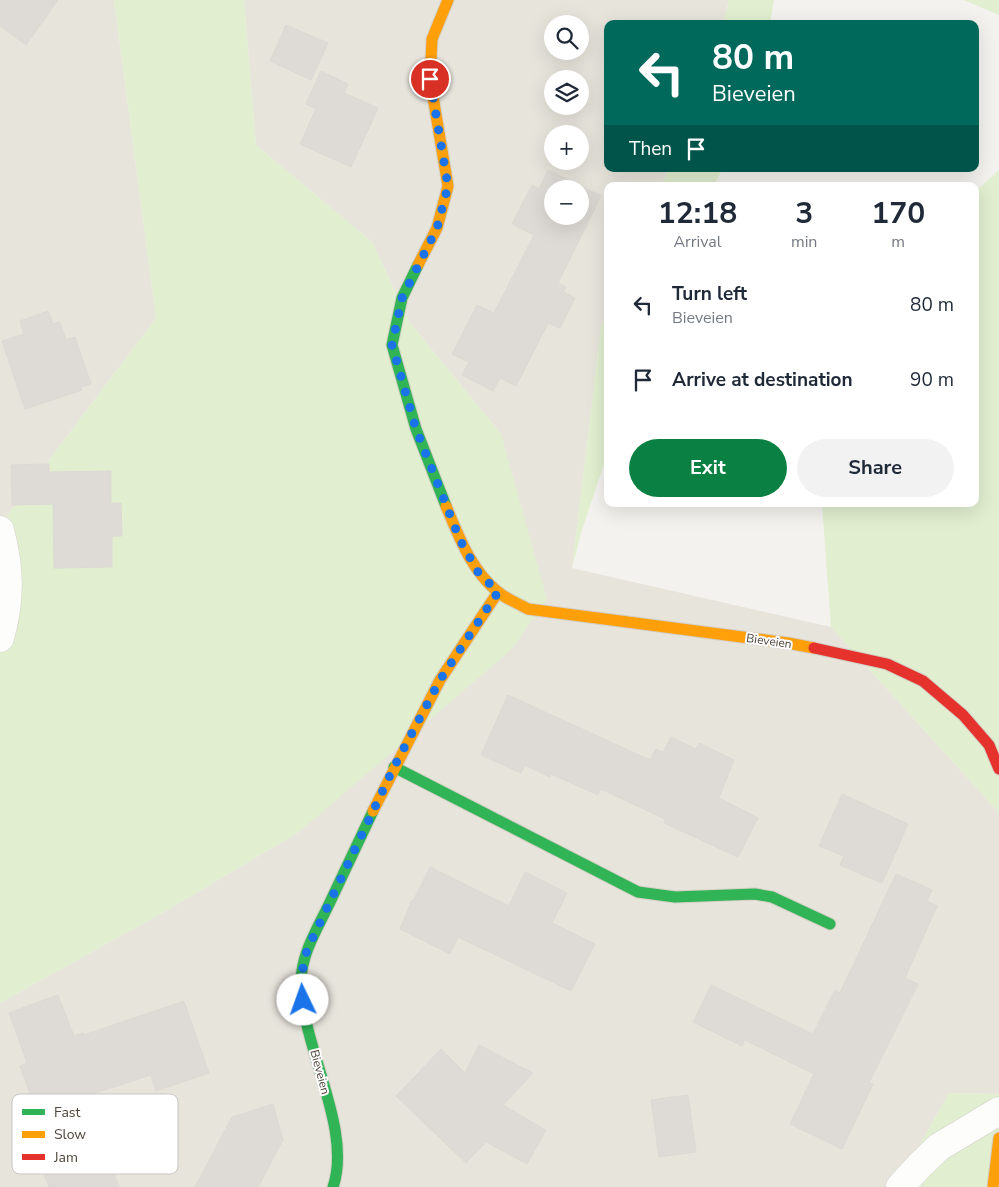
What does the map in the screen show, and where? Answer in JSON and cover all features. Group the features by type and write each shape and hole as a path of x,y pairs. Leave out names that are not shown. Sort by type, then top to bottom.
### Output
{"street":[{"name":"Bieveien","path":"448,0 432,39 430,79 448,186 437,228 402,298 392,345 416,429 460,540 478,572 498,592 528,609 788,642 887,664 923,681 963,716 989,746 999,769"},
{"path":"0,530 7,558 9,586 0,638"},
{"name":"Bieveien","path":"333,1187 336,1175 336,1133 305,1019 300,981 307,950 394,767 440,680 498,592"},
{"path":"394,767 638,892 675,897 755,894 772,897 830,924"},
{"path":"900,1187 939,1147 999,1111"},
{"path":"993,1187 999,1138"}],"shaded area":[{"path":"0,0 114,0 156,318 0,525"},
{"path":"244,0 729,0 724,20 604,20 604,172 668,172 663,182 604,182 604,320 601,328 572,568 831,627 999,813 999,1094 949,1093 896,1187 0,1187 0,1003 171,908 299,832 501,434 410,323 372,242 256,145"}],"green space":[{"path":"114,0 244,0 256,145 372,242 410,323 501,434 547,599 511,650 299,832 171,908 0,1003 0,525 156,318"},
{"path":"729,0 774,0 771,20 724,20"},
{"path":"964,0 999,0 999,15"},
{"path":"999,170 999,813 831,627 822,507 979,507 979,188"},
{"path":"668,172 721,172 716,182 663,182"},
{"path":"604,320 604,464 582,530 572,568 601,327"},
{"path":"949,1093 999,1094 999,1187 896,1187"}],"building":[{"path":"0,0 58,0 26,45 0,26"},
{"path":"286,25 328,43 311,80 270,61"},
{"path":"321,71 348,84 344,93 378,108 351,167 300,144 316,109 306,104"},
{"path":"548,170 568,180 544,180 544,225 587,225 558,283 566,287 563,292 575,298 560,328 548,323 516,386 500,378 493,391 462,375 469,362 452,354 477,305 494,313 534,235 512,224 532,185 539,189"},
{"path":"589,190 601,196 589,220"},
{"path":"48,311 53,324 60,322 66,340 75,337 91,384 81,387 82,390 25,409 2,341 24,334 20,321"},
{"path":"49,464 49,472 111,471 111,503 121,503 122,536 112,536 112,567 54,568 53,504 12,505 11,465"},
{"path":"508,695 650,760 656,749 663,752 671,737 696,749 699,743 734,760 719,798 758,818 738,857 664,823 665,819 601,789 598,795 551,774 550,777 525,765 521,773 481,755"},
{"path":"842,794 908,824 882,883 840,865 844,856 819,846"},
{"path":"430,867 509,906 525,872 567,893 552,923 595,944 571,991 458,937 450,954 400,929 412,900"},
{"path":"896,874 932,890 927,901 937,906 905,978 918,984 869,1083 873,1084 842,1149 790,1124 814,1074 745,1040 742,1046 693,1022 711,985 813,1034 835,990 840,993"},
{"path":"58,995 74,1036 83,1033 84,1035 184,1001 209,1073 156,1091 151,1075 92,1094 30,1094 20,1066 27,1063 9,1013"},
{"path":"479,1045 533,1073 503,1105 546,1130 527,1164 486,1142 466,1163 396,1096 441,1049 465,1073"},
{"path":"688,1095 696,1152 659,1157 651,1100"},
{"path":"273,1104 283,1140 258,1187 195,1187 232,1117"},
{"path":"44,1174 114,1174 119,1187 49,1187"}],"traffic: fast":[{"path":"418,265 402,298 392,345 416,429 446,506"},
{"path":"394,767 638,892 675,897 755,894 772,897 830,924"},
{"path":"333,1187 337,1164 336,1139 332,1113 303,1007 302,971 307,950 373,811"}],"traffic: slow":[{"path":"418,265 437,228 448,186 430,79 432,39 448,0"},
{"path":"446,506 467,552 480,574 501,594 528,609 814,648"},
{"path":"373,811 440,680 498,592"},
{"path":"993,1187 999,1138"}],"traffic: jam":[{"path":"814,648 887,664 923,681 963,715 989,745 999,769"}],"route":[{"path":"303,1000 300,981 307,950 394,767 440,680 498,592 478,572 460,540 416,429 392,345 402,298 437,228 448,186 430,79"}]}
